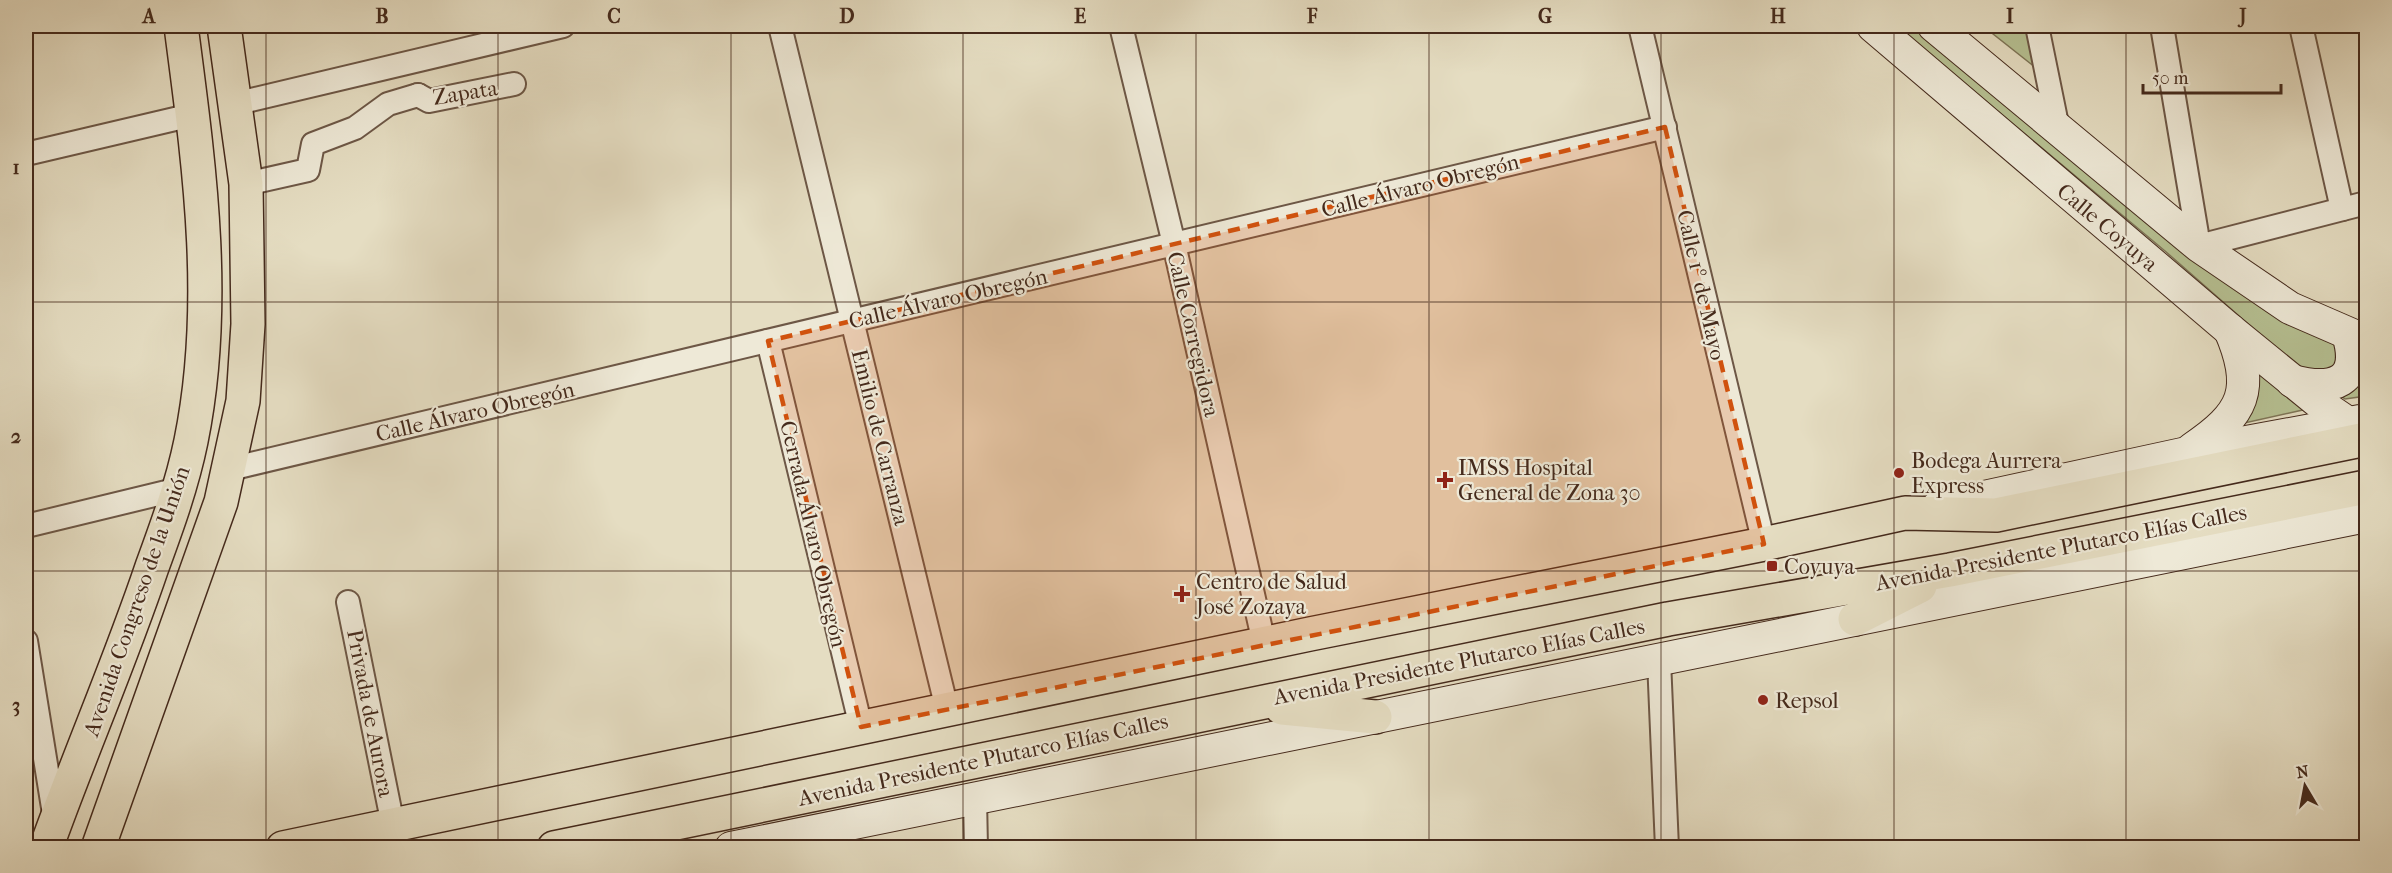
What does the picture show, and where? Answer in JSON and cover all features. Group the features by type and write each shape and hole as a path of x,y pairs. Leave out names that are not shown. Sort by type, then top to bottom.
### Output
{"main road":[{"name":"Avenida Congreso de la Unión","path":"50,834 141,600 179,489 191,440 204,330 206,261 201,180 181,26"},
{"name":"Avenida Congreso de la Unión","path":"98,848 182,615 230,468 243,401 248,324 246,184 224,26"},
{"name":"Avenida Presidente Plutarco Elías Calles","path":"283,848 1264,643 1764,544 1905,513 1996,515 2360,427"},
{"name":"Avenida Presidente Plutarco Elías Calles","path":"554,848 1668,619 1963,568 2367,486"},
{"path":"1855,619 1963,568"},
{"path":"141,600 182,615"},
{"path":"1247,704 1375,717"}],"street":[{"name":"Emilio de Carranza","path":"780,26 854,321 947,709"},
{"name":"Calle Corregidora","path":"1121,26 1174,244 1264,643"},
{"name":"Calle 1º de Mayo","path":"1640,26 1764,544"},
{"name":"Calle Coyuya","path":"1873,26 2230,330 2292,381 2360,427"},
{"name":"Calle Coyuya","path":"1934,26 2199,246 2290,308 2357,338"},
{"path":"2037,26 2058,129"},
{"path":"2162,26 2199,246 2367,203"},
{"path":"2301,26 2342,208"},
{"path":"234,104 554,27"},
{"path":"246,184 308,170 313,144 355,128 388,104 418,95 412,61"},
{"name":"Zapata","path":"418,95 429,101 514,84"},
{"path":"26,154 192,115"},
{"name":"Calle Álvaro Obregón","path":"230,468 1665,127"},
{"path":"2187,453 2226,424 2239,404 2243,385 2242,367 2230,330"},
{"path":"2292,381 2317,387 2336,382 2348,374 2353,362 2357,338"},
{"name":"Cerrada Álvaro Obregón","path":"768,341 861,727"},
{"name":"Avenida Presidente Plutarco Elías Calles","path":"1905,513 2187,453 2360,427"},
{"path":"26,525 179,489"},
{"name":"Avenida Presidente Plutarco Elías Calles","path":"731,848 2367,516"},
{"name":"Privada de Aurora","path":"348,602 393,825"},
{"path":"26,641 50,834"},
{"path":"1659,660 1667,848"},
{"path":"975,798 976,848"}],"highlighted area":[{"path":"1665,127 1764,544 861,727 768,341"}],"green space":[{"path":"1896,26 1930,26 2342,347 2332,376 2297,367 2165,251"},
{"path":"1983,26 2025,26 2036,68"},
{"path":"2253,367 2307,409 2231,426"},
{"path":"2366,372 2366,396 2345,399 2340,395 2359,383"}],"place":[{"name":"Bodega Aurrera Express","path":"1899,473"},
{"name":"IMSS Hospital General de Zona 30","path":"1445,480"},
{"name":"Coyuya","path":"1772,566"},
{"name":"Centro de Salud José Zozaya","path":"1182,594"},
{"name":"Repsol","path":"1763,700"}]}
